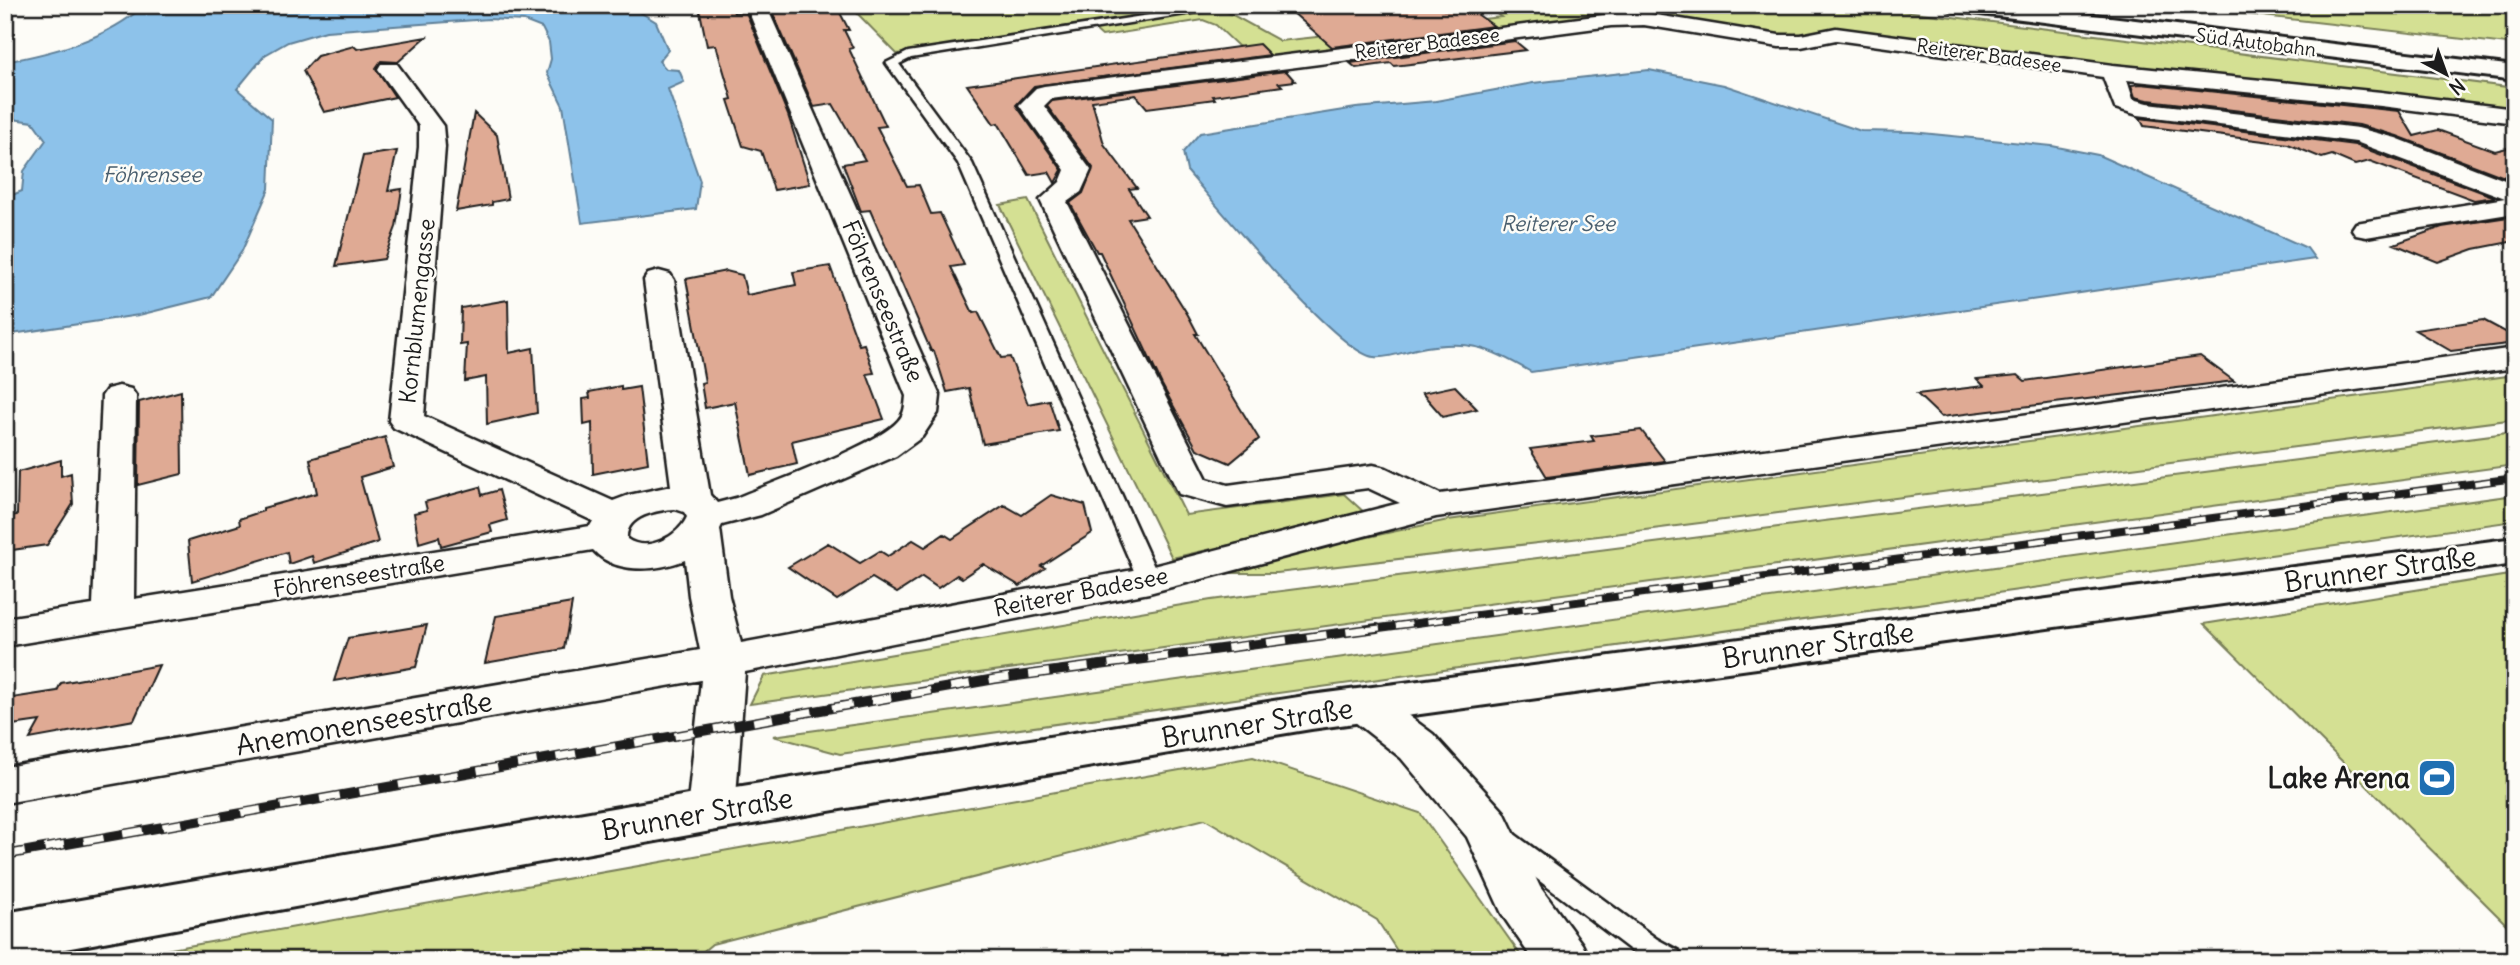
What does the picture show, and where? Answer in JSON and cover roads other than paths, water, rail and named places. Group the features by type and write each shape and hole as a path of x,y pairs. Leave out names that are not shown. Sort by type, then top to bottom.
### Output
{"main road":[{"name":"Süd Autobahn","path":"1956,5 2515,73"},
{"name":"Süd Autobahn","path":"2086,5 2515,55"},
{"name":"Brunner Straße","path":"5,937 711,811 1311,712 1366,707 2515,551"}],"street":[{"name":"Föhrenseestraße","path":"5,632 113,616 611,526 629,508 653,500 677,497 700,516 748,507 883,448 910,430 921,413 923,396 756,5"},
{"name":"Reiterer Badesee","path":"1435,506 1373,476 1227,496 1192,486 1052,200 1072,186 1078,170 1031,105 1044,93 1611,20 1644,19 1779,41 1801,41 1836,34 2113,72 2381,99 2515,116"},
{"name":"Kornblumengasse","path":"389,69 432,126 406,421 611,526"},
{"path":"2113,72 2123,103 2146,110 2358,135 2515,193"},
{"path":"2365,229 2515,205"},
{"path":"659,280 700,516 709,596 723,661 711,811"},
{"name":"Reiterer Badesee","path":"723,661 1149,580 1435,506 2515,358"},
{"path":"113,616 119,396"},
{"path":"638,556 652,556 681,546 700,516"},
{"path":"611,526 608,544 614,550 638,556 676,573 709,596"},
{"name":"Anemonenseestraße","path":"5,785 723,661"},
{"path":"1366,707 1416,746 1487,827 1521,901 1563,960"}],"lane":[{"path":"1149,580 965,163 892,63 908,55 1237,5"},
{"path":"1487,827 1647,947 1669,960"}],"water":[{"name":"Föhrensee","path":"145,5 638,5 640,12 656,22 668,50 659,61 666,69 679,70 684,82 668,89 700,181 696,209 582,223 563,106 547,73 551,59 549,42 542,28 524,21 489,19 326,31 288,42 265,55 237,89 272,119 269,189 242,251 211,297 139,315 5,335 5,198 22,191 24,171 46,140 33,122 5,118 5,62 61,49 97,36"},
{"name":"Reiterer See","path":"1649,70 1724,85 1861,131 1912,132 2052,146 2098,155 2307,248 2315,259 1531,372 1502,356 1463,345 1434,346 1379,357 1357,350 1307,306 1249,244 1187,171 1183,152 1200,133 1356,108 1436,101 1533,83"}],"railway":[{"path":"1364,630 2515,478"},
{"path":"5,855 995,679 1377,628"}],"place":[{"name":"Lake Arena","path":"2437,778"}]}
